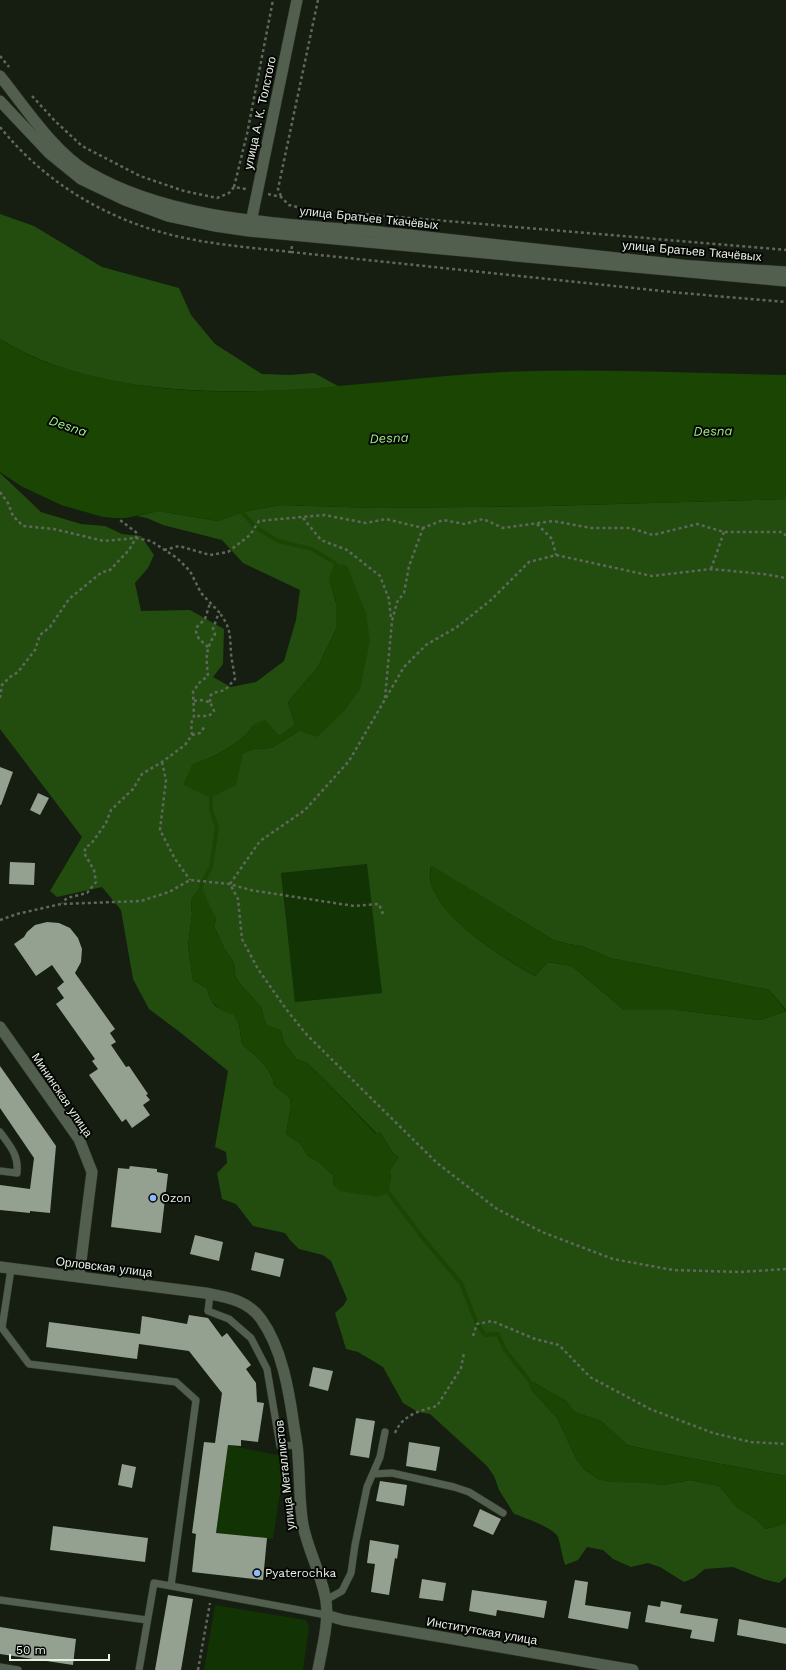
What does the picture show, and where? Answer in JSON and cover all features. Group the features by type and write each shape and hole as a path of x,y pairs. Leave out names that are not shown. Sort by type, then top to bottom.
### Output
{"street":[{"name":"улица А. К. Толстого","path":"249,231 297,0"},
{"name":"улица Братьев Ткачёвых","path":"0,76 56,146 86,171 127,192 168,205 251,219 683,265 786,272"},
{"name":"улица Братьев Ткачёвых","path":"0,101 49,153 81,179 125,200 168,216 249,231 786,281"},
{"name":"Мининская улица","path":"0,1027 79,1139 92,1172 79,1277"},
{"name":"Орловская улица","path":"5,1268 208,1293"},
{"name":"улица Металлистов","path":"208,1293 232,1298 248,1306 261,1318 270,1334 283,1370 291,1405 297,1445 301,1509 305,1535 326,1600 326,1615 318,1670"},
{"name":"Институтская улица","path":"326,1615 343,1620 591,1667 633,1670"}],"lane":[{"path":"0,1132 14,1151 18,1164 17,1173 0,1171"},
{"path":"5,1268 1,1328 29,1364 176,1382 196,1400 171,1586"},
{"path":"208,1293 208,1311 229,1319 251,1338 268,1369 280,1446 297,1445"},
{"path":"326,1600 342,1592 351,1573 367,1486 380,1457 385,1432"},
{"path":"373,1474 392,1473 454,1487 469,1492 503,1512"},
{"path":"139,1670 154,1583 326,1615"},
{"path":"0,1600 147,1620"},
{"path":"0,1667 18,1670"}],"path":[{"path":"28,90 55,121 82,146 140,176 184,190 217,198 230,193 234,187 247,134 273,0"},
{"path":"318,0 278,189 281,197 289,205 305,209 786,250"},
{"path":"0,56 14,73"},
{"path":"234,187 281,197"},
{"path":"291,252 681,293 786,302"},
{"path":"0,492 8,504 13,516 23,526 54,529 104,540 126,540 136,538 150,541 177,558 190,571 201,592 226,622 231,636 231,654 235,679 225,690 213,693 210,696 210,702 214,711 209,716 196,716"},
{"path":"164,550 179,546 210,555 228,552 250,534 259,521 324,515 366,523 386,519 423,528 443,520 464,524 482,519 503,528 553,522 591,528 630,528 654,535 697,524 724,532 783,532 786,536"},
{"path":"302,517 321,540 347,550 380,576 389,599 392,621"},
{"path":"0,698 2,684 18,672 22,667 35,650 40,635 50,627 69,599 102,572 109,571 129,550 138,533 120,520"},
{"path":"537,524 552,539 556,555"},
{"path":"385,699 392,621 397,602 404,593 409,566 423,528"},
{"path":"711,569 724,532"},
{"path":"230,884 260,842 306,810 349,762 404,667 426,645 457,627 491,600 529,562 556,555 652,576 711,569 763,574 786,578"},
{"path":"208,647 199,639 196,632 197,627 205,619 210,603"},
{"path":"62,904 67,898 87,893 96,882 94,870 86,860 84,853 86,847 91,844 106,823 111,810 134,789 142,774 162,762 185,745 192,735 194,701 193,692 200,682 208,676 206,656 208,647 215,634 213,630 219,612"},
{"path":"194,701 200,700 210,702"},
{"path":"192,735 200,733 205,726"},
{"path":"162,762 166,780 160,830 174,859 190,880"},
{"path":"0,920 17,914 62,904 141,901 169,892 190,880 230,884 250,890 354,906 379,904 383,914"},
{"path":"230,884 238,899 242,939 258,969 286,1009 307,1035 437,1163 497,1208 542,1232 613,1259 673,1270 740,1272 786,1269"},
{"path":"473,1336 477,1324 492,1321 535,1339 559,1345 590,1377 650,1409 713,1433 751,1442 786,1444"},
{"path":"394,1435 397,1429 412,1413 437,1406 461,1368 464,1354"},
{"path":"198,1670 212,1594"}],"shaded area":[{"path":"0,214 34,226 102,267 179,288 191,315 215,344 262,374 290,375 314,373 340,387 255,391 210,391 165,388 121,382 78,373 37,358 0,339"},
{"path":"0,473 41,512 81,524 105,526 122,534 141,536 154,555 148,568 135,583 141,611 190,610 224,629 223,664 213,677 231,687 256,682 284,661 296,620 300,590 243,563 222,540 163,525 147,518 137,516 154,512 165,512 218,521 242,512 280,505 378,508 547,506 786,499 786,1010 769,990 610,958 584,947 555,941 431,866 430,877 431,884 438,898 448,911 475,937 506,959 535,976 548,962 572,966 624,1010 677,1010 760,1020 786,1011 786,1476 627,1445 601,1421 574,1412 566,1401 529,1380 530,1388 557,1418 576,1458 585,1470 598,1479 611,1482 645,1482 662,1485 690,1480 719,1486 737,1507 756,1519 766,1529 786,1523 786,1577 779,1583 763,1579 733,1567 705,1569 694,1578 684,1582 660,1567 648,1563 631,1567 613,1559 603,1550 587,1547 578,1560 565,1565 558,1537 551,1530 538,1523 514,1514 499,1490 494,1476 487,1466 430,1414 418,1412 403,1403 383,1367 358,1352 346,1349 335,1313 344,1305 347,1299 331,1261 323,1255 299,1249 285,1233 253,1226 236,1204 222,1199 217,1173 227,1163 226,1152 215,1147 228,1071 149,1009 133,979 121,910 102,887 57,897 50,891 82,837 0,729","holes":["336,603 360,689 299,731 271,748 254,749 192,765 224,751 245,736 255,725 259,723 265,721 279,736 295,725 288,702 318,667 336,629","367,864 382,993 295,1002 281,873","191,899 212,911 216,919 214,926 224,948 234,963 235,975 239,983 261,1007 266,1025 281,1031 284,1043 296,1059 307,1063 377,1134 380,1132 393,1153 398,1157 390,1171 391,1181 334,1186 333,1175 319,1162 308,1156 300,1143 286,1134 291,1106 290,1098 274,1085 270,1072 257,1057 242,1044 239,1024 234,1014 216,1006 213,1003 207,988 193,980 188,946 192,915"]},
{"path":"368,864 382,993 295,1002 281,873"},
{"path":"228,1445 282,1456 283,1473 273,1539 216,1533"},
{"path":"215,1605 306,1620 309,1627 303,1670 204,1670"}],"water":[{"name":"Desna","path":"0,339 22,352 83,374 147,386 197,391 299,389 502,372 538,371 786,375 786,499 547,506 378,508 280,505 242,512 218,521 165,512 154,512 126,518 103,517 61,505 21,486 0,472"},
{"path":"335,563 347,566 366,613 370,641 360,689 345,710 317,737 299,731 271,748 254,749 243,753 236,785 211,798 183,785 192,765 224,751 245,736 255,724 265,720 279,736 295,725 288,702 318,667 336,629 336,601 329,578"},
{"path":"431,865 555,941 584,947 610,958 769,990 786,1011 760,1020 677,1010 624,1010 572,966 548,962 535,976 475,937 460,924 438,898 430,882"},
{"path":"201,886 216,919 214,926 224,948 234,963 235,975 239,983 261,1007 266,1025 281,1031 284,1043 296,1059 307,1063 376,1134 380,1132 393,1153 399,1157 390,1171 391,1181 388,1192 378,1197 340,1191 334,1186 333,1175 319,1162 308,1156 300,1143 286,1134 291,1106 290,1098 274,1085 270,1072 257,1057 242,1044 239,1024 234,1015 221,1010 211,1001 207,988 193,980 188,946 192,915 191,899"},
{"path":"528,1379 566,1401 574,1412 601,1421 627,1445 786,1476 786,1523 766,1529 756,1519 737,1507 719,1486 690,1480 662,1485 611,1482 598,1479 585,1470 576,1458 557,1418 530,1388"}],"building":[{"path":"0,767 13,772 1,805 0,805"},
{"path":"38,793 49,798 40,815 30,810"},
{"path":"10,862 35,863 34,885 9,884"},
{"path":"47,922 59,923 70,928 78,938 82,949 81,962 75,973 115,1029 110,1033 116,1042 111,1045 126,1067 129,1066 148,1094 146,1095 150,1100 143,1105 150,1115 132,1128 126,1119 122,1122 89,1075 98,1069 92,1061 95,1059 56,1004 64,998 57,988 64,982 52,965 36,976 14,944 24,937 35,925"},
{"path":"0,1066 56,1146 50,1213 0,1210 0,1185 30,1189 34,1158 0,1108"},
{"path":"130,1166 157,1169 157,1172 168,1174 161,1233 111,1227 118,1168 129,1169"},
{"path":"195,1235 223,1242 219,1261 190,1254"},
{"path":"255,1252 284,1259 280,1277 251,1270"},
{"path":"189,1315 208,1318 222,1337 227,1333 251,1365 246,1369 256,1383 257,1402 264,1403 258,1442 241,1440 241,1446 228,1445 216,1533 267,1538 263,1580 192,1572 196,1534 192,1533 204,1442 215,1443 222,1393 189,1351 139,1344 137,1359 46,1347 49,1322 140,1334 142,1316 187,1324"},
{"path":"313,1367 333,1371 328,1391 309,1386"},
{"path":"356,1418 375,1421 369,1458 350,1455"},
{"path":"409,1442 440,1447 436,1471 406,1466"},
{"path":"122,1464 136,1467 132,1488 118,1485"},
{"path":"380,1481 407,1485 404,1506 376,1501"},
{"path":"480,1509 501,1519 493,1535 473,1526"},
{"path":"53,1526 148,1538 145,1562 50,1550"},
{"path":"370,1540 399,1545 397,1559 395,1558 389,1595 371,1592 375,1564 367,1563"},
{"path":"422,1579 446,1583 443,1601 419,1598"},
{"path":"575,1580 588,1582 585,1605 631,1612 628,1629 568,1618"},
{"path":"472,1590 547,1601 544,1618 497,1610 496,1616 469,1611"},
{"path":"168,1595 193,1599 181,1670 155,1670"},
{"path":"661,1601 682,1605 680,1613 718,1619 714,1642 690,1638 692,1630 645,1622 648,1605 660,1607"},
{"path":"739,1619 786,1628 786,1644 737,1635"},
{"path":"0,1627 76,1639 73,1665 0,1654"}],"waterway":[{"path":"242,512 255,527 278,541 312,549 335,563"},
{"path":"201,886 211,867 217,827 211,810 211,798"},
{"path":"388,1192 426,1242 461,1283 477,1324 485,1335 498,1334 505,1350 528,1379"}],"place":[{"name":"Ozon","path":"153,1198"},
{"name":"Pyaterochka","path":"257,1573"}]}
